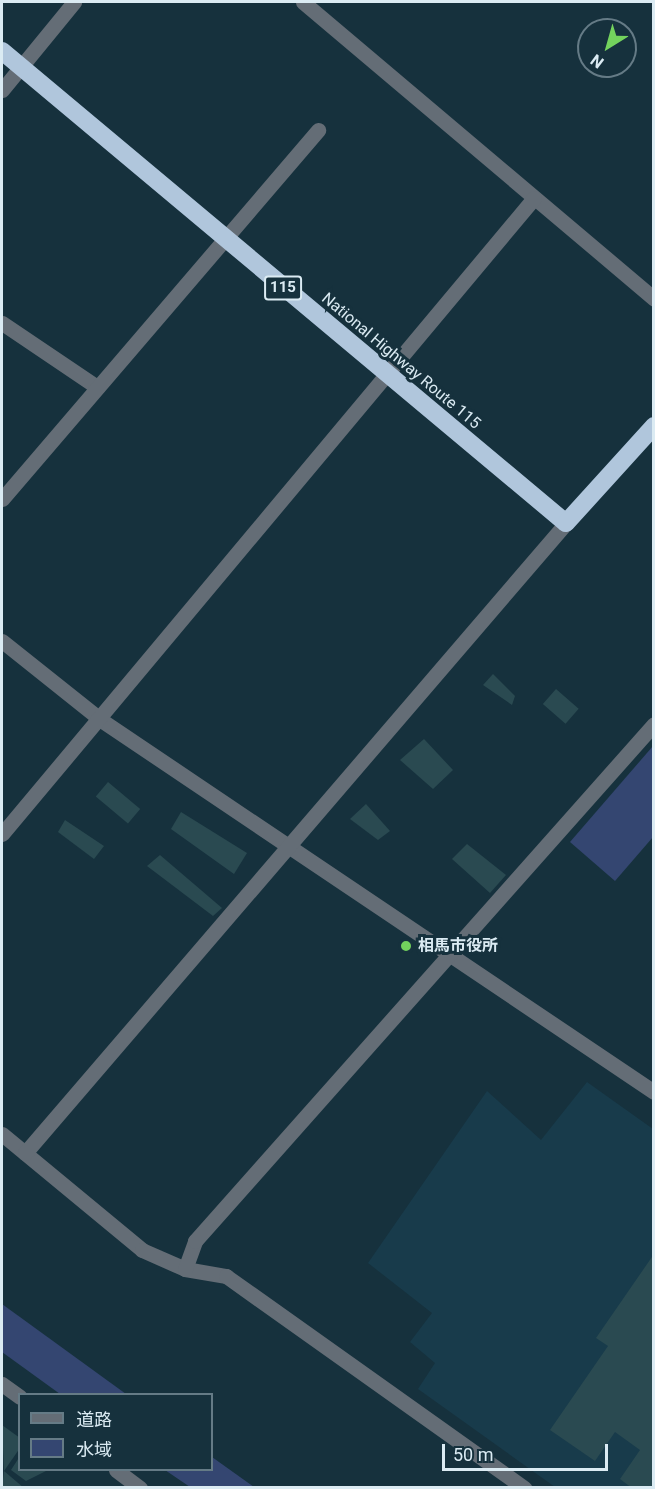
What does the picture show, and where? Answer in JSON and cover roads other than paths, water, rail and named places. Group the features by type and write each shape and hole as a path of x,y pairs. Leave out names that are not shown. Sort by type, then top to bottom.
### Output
{"highway":[{"name":"National Highway Route 115","path":"2,51 387,376 566,523"},
{"path":"566,523 654,426"}],"street":[{"path":"2,90 74,2"},
{"path":"303,2 654,299"},
{"path":"2,499 318,130"},
{"path":"2,834 101,720 534,198"},
{"path":"2,322 97,387"},
{"path":"25,1153 566,523"},
{"path":"2,641 101,720 287,848 450,953 654,1092"},
{"path":"185,1269 195,1241 654,724"},
{"path":"2,1134 142,1250 185,1269 226,1276 524,1488"},
{"path":"2,1384 18,1396"},
{"path":"117,1471 140,1488"}],"water":[{"path":"653,746 653,837 615,881 570,842"},
{"path":"2,1304 125,1393 59,1393 2,1352"},
{"path":"213,1458 254,1487 190,1487 166,1471 213,1471"}],"place":[{"name":"相馬市役所","path":"406,946"}]}
